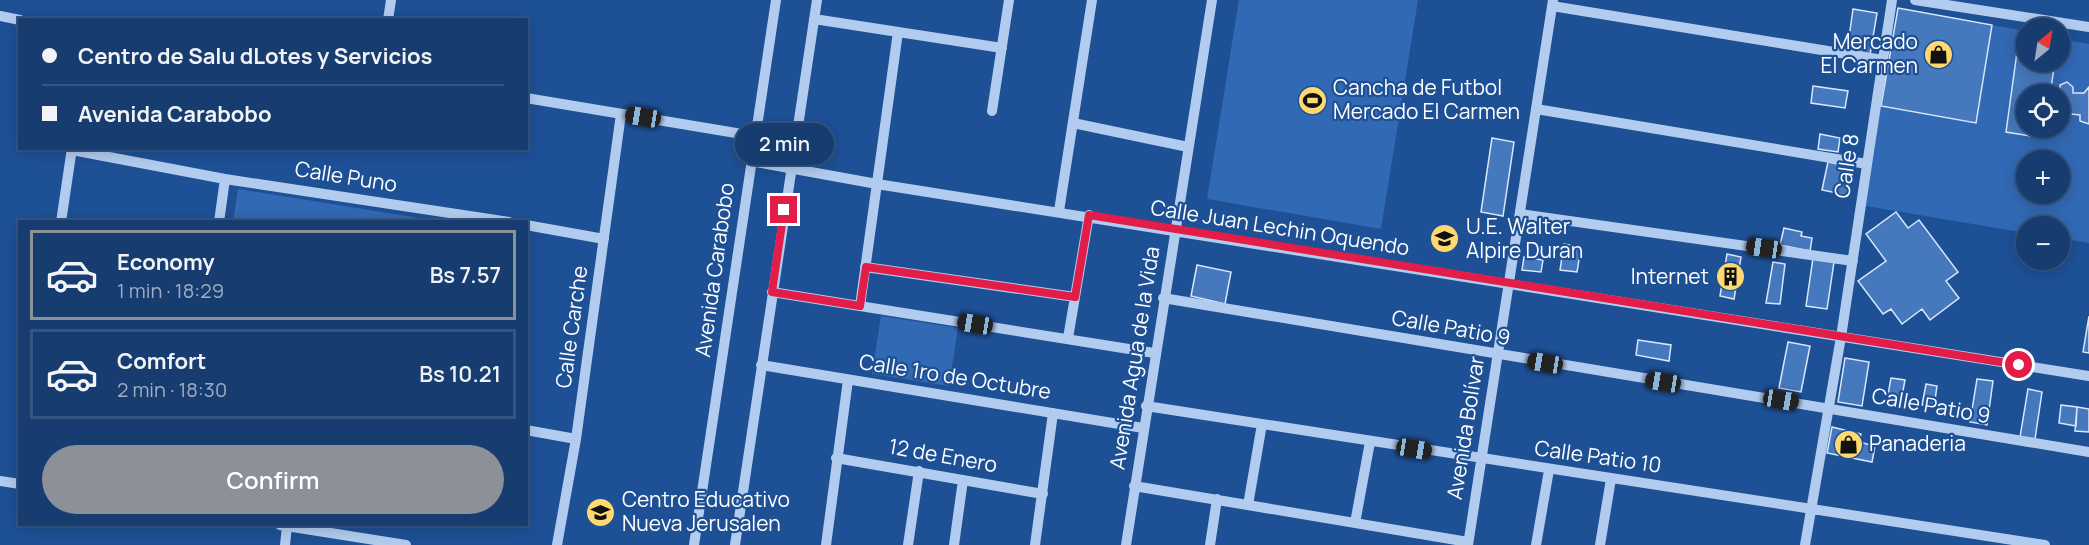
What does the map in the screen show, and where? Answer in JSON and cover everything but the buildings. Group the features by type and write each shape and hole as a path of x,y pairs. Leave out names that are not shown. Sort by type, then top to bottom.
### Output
{"street":[{"path":"388,18 391,0"},
{"name":"Avenida Carabobo","path":"694,545 776,0"},
{"path":"735,545 817,0"},
{"path":"992,111 1009,0"},
{"path":"1059,211 1092,0"},
{"name":"Avenida Agua de la Vida","path":"1125,545 1212,0"},
{"name":"Calle 8","path":"1805,545 1841,337 1892,0"},
{"path":"1915,0 2089,27"},
{"path":"1553,3 1883,60"},
{"name":"Avenida Bolívar","path":"1468,543 1553,3"},
{"path":"0,16 18,20"},
{"path":"814,19 1002,48"},
{"path":"860,306 898,32"},
{"path":"528,98 754,136"},
{"path":"1536,109 1867,164"},
{"name":"Calle Carche","path":"557,545 576,439 621,114"},
{"path":"1073,123 1188,147"},
{"path":"62,220 72,150"},
{"name":"Calle Puno","path":"77,150 225,179 491,220"},
{"name":"Calle Juan Lechin Oquendo","path":"750,161 877,184 1089,215 1509,285 2089,376"},
{"path":"219,220 225,179"},
{"path":"1520,214 1853,261"},
{"path":"1068,338 1089,215"},
{"path":"528,225 604,239"},
{"path":"866,267 1075,297"},
{"path":"772,292 1154,353"},
{"name":"Calle Patio 9","path":"1163,298 2089,452"},
{"name":"Calle 1ro de Octubre","path":"761,365 1143,428"},
{"path":"826,545 848,380"},
{"name":"Calle Patio 10","path":"1146,406 1481,460 1810,507 2045,545"},
{"path":"1035,545 1053,412"},
{"path":"1248,505 1262,424"},
{"path":"528,430 576,439"},
{"path":"1355,523 1370,442"},
{"name":"12 de Enero","path":"836,458 1043,494"},
{"path":"1536,545 1548,470"},
{"path":"908,545 919,471"},
{"path":"1600,545 1611,479"},
{"path":"954,545 963,480"},
{"path":"0,481 18,484"},
{"path":"1134,486 1468,543"},
{"path":"1210,545 1217,500"},
{"path":"285,545 284,526 406,545"}],"shaded area":[{"name":"Cancha de Futbol Mercado El Carmen","path":"1239,0 1418,0 1381,229 1207,199"},
{"path":"1992,25 2016,29 2016,59 2006,131 2016,133 2016,138 2070,138 2070,84 2052,84 2053,72 2070,72 2070,41 2089,44 2089,243 2070,240 2070,216 2016,216 2016,231 1866,206 1881,106 1975,123"},
{"path":"238,189 432,220 233,220"},
{"path":"881,316 958,328 949,386 872,374"}],"place":[{"name":"Mercado El Carmen","path":"1939,54"},
{"name":"Cancha de Futbol Mercado El Carmen","path":"1312,100"},
{"name":"U.E. Walter Alpire Duran","path":"1445,239"},
{"name":"Internet","path":"1730,277"},
{"name":"Panaderia","path":"1848,444"},
{"name":"Centro Educativo Nueva Jerusalen","path":"601,512"}],"route":[{"path":"784,210 772,292 860,306 866,267 1075,297 1089,215 1509,285 2019,365"}]}
